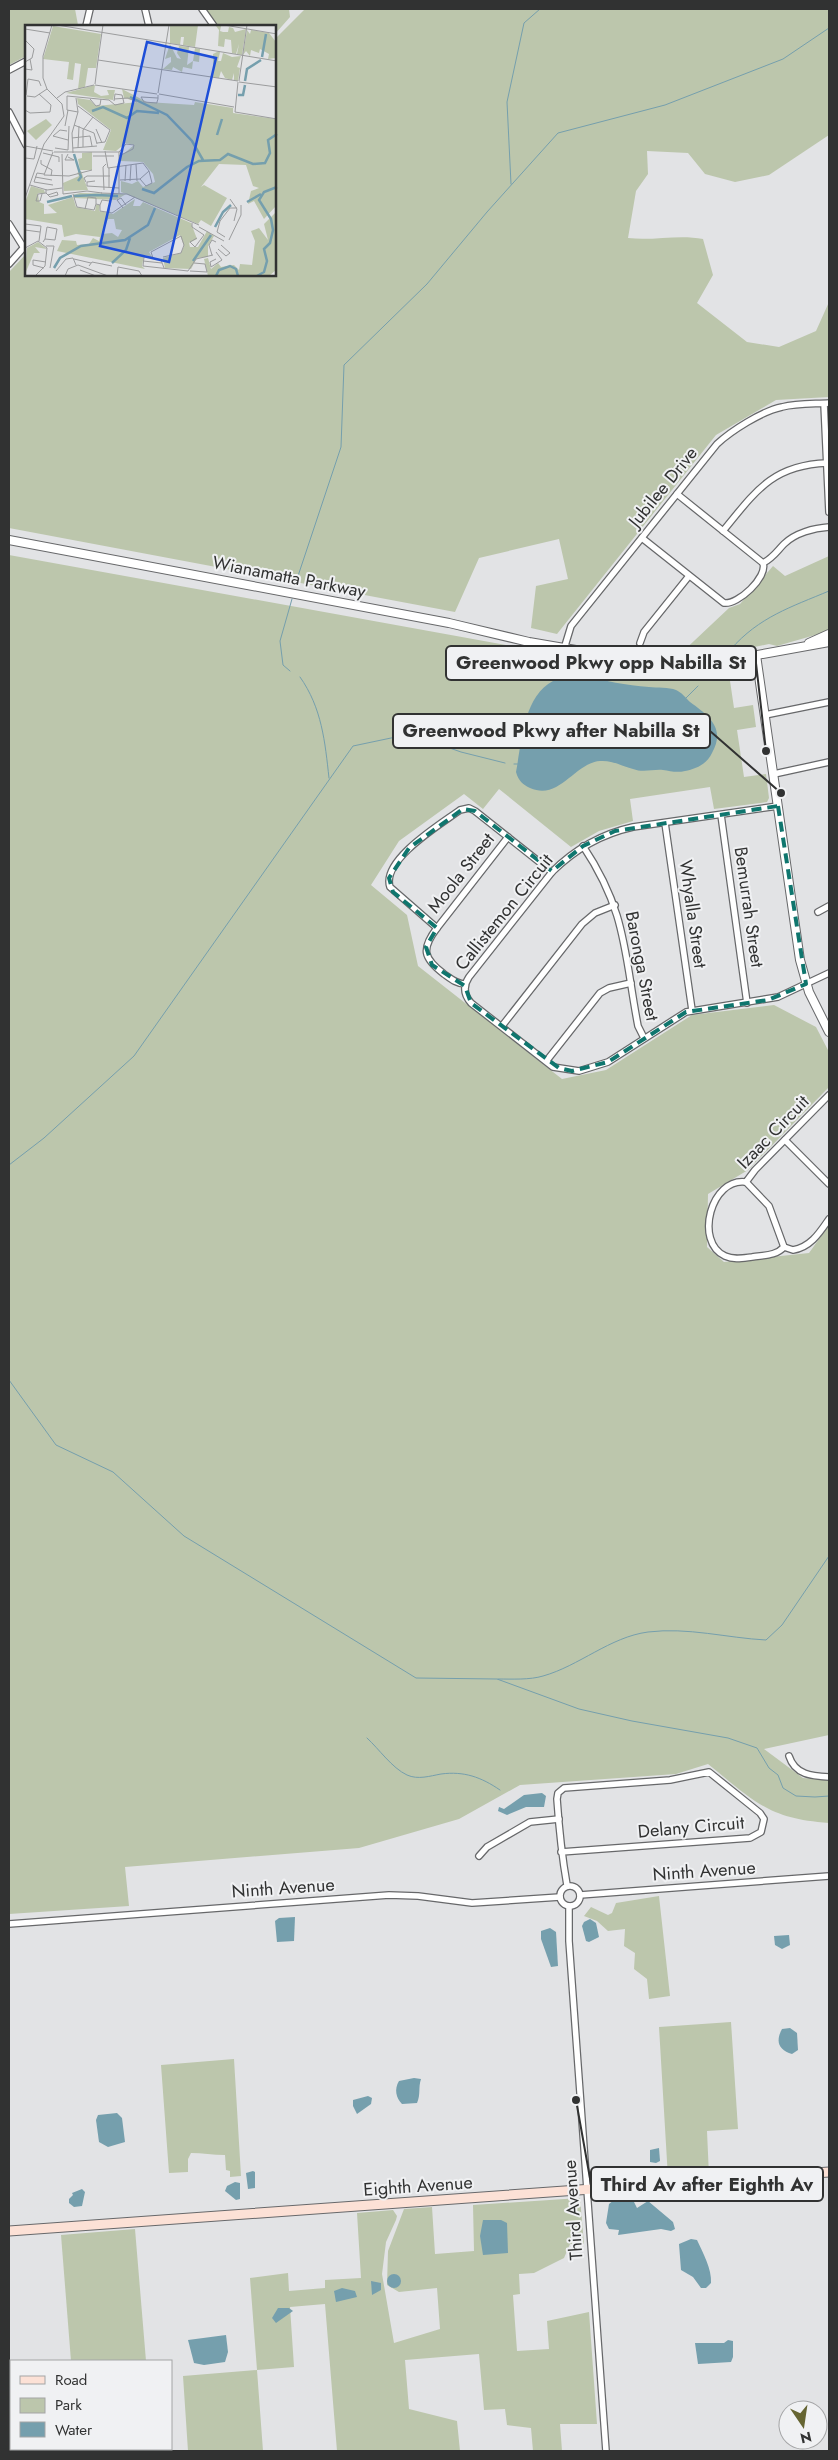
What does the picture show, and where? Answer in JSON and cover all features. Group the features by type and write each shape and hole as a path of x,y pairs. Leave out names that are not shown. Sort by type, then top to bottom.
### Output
{"main road":[{"name":"Eighth Avenue","path":"9,2231 829,2172"}],"street":[{"path":"86,25 90,9"},
{"path":"145,9 149,25"},
{"path":"202,9 213,25"},
{"path":"9,70 25,62"},
{"path":"9,112 25,143"},
{"path":"9,224 25,246 9,264"},
{"path":"827,404 829,512"},
{"name":"Jubilee Drive","path":"564,649 571,626 714,447 729,435 780,407 827,404"},
{"path":"723,531 767,481 795,467 827,463"},
{"path":"642,538 722,601 730,603 752,586 764,572 763,563 676,494"},
{"path":"763,563 772,558 788,540 815,528 829,527"},
{"name":"Wianamatta Parkway","path":"9,540 432,620 564,649 646,662 677,664 713,663 804,645"},
{"path":"640,642 644,632 689,576"},
{"path":"804,645 829,634"},
{"path":"804,645 829,642"},
{"path":"756,655 800,960 806,984 829,1032"},
{"path":"765,715 829,702"},
{"path":"774,774 829,762"},
{"name":"Callistemon Circuit","path":"559,1068 553,1067 469,1001 465,992 466,984 552,872 583,846 615,831 778,806"},
{"path":"437,928 390,887 390,875 405,853 418,840 466,808 476,811 552,872"},
{"name":"Bemurrah Street","path":"721,815 747,1003"},
{"name":"Whyalla Street","path":"665,823 692,1010"},
{"name":"Moola Street","path":"466,984 452,980 433,965 428,958 427,943 508,837"},
{"name":"Baronga Street","path":"583,846 601,876 615,905 625,939 638,1026 644,1038"},
{"path":"502,1026 582,924 595,913 615,905"},
{"path":"818,912 829,906"},
{"path":"559,1068 572,1071 602,1065 678,1015 692,1010 778,997 829,973"},
{"path":"548,1059 600,993 609,988 631,983"},
{"name":"Callistemon Circuit","path":"536,1052 559,1068"},
{"name":"Izaac Circuit","path":"829,1095 746,1182 736,1183 720,1193 714,1201 710,1230 714,1246 723,1255 734,1258 776,1253 784,1247 793,1250 806,1245 816,1236 829,1219"},
{"path":"785,1140 829,1184"},
{"path":"746,1182 769,1206 784,1247"},
{"path":"789,1756 792,1764 803,1774 829,1777"},
{"name":"Delany Circuit","path":"561,1852 750,1838 761,1832 764,1822 760,1813 707,1771 670,1780 564,1788 557,1796 561,1852 568,1885"},
{"path":"479,1856 487,1847 530,1822 559,1819"},
{"name":"Ninth Avenue","path":"580,1895 829,1876"},
{"path":"568,1885 576,1887 580,1895 578,1902 570,1906 563,1903 560,1897 561,1890 568,1885"},
{"name":"Ninth Avenue","path":"9,1924 376,1896 418,1896 472,1903 560,1897"},
{"name":"Third Avenue","path":"570,1906 569,1941 606,2451"}],"highlighted area":[{"path":"778,806 806,984 768,1000 686,1012 608,1062 572,1071 559,1068 471,1003 465,986 432,965 426,947 437,928 393,892 389,878 409,848 463,809 475,811 552,871 583,846 615,831"}],"green space":[{"path":"9,9 75,9 78,25 25,25 25,57 9,65"},
{"path":"206,9 289,9 290,17 276,33 276,25 216,25"},
{"path":"305,9 829,9 829,135 769,175 735,182 705,174 688,153 647,151 648,174 636,191 628,238 685,237 703,239 713,275 697,303 747,342 779,347 816,331 829,302 829,397 776,400 716,435 557,634 531,628 536,586 568,579 559,539 479,558 455,612 9,528 9,272 25,255 25,276 276,276 276,38"},
{"path":"9,555 628,667 692,672 747,665 750,667 751,670 729,674 734,708 753,705 756,727 737,730 744,777 766,774 769,798 767,802 714,809 710,787 630,799 633,821 599,831 571,847 499,789 483,809 464,794 399,841 371,885 407,915 418,966 562,1079 606,1070 692,1015 774,1005 816,1027 829,1052 829,1087 748,1170 708,1194 707,1247 724,1262 809,1253 829,1225 829,1735 764,1749 803,1778 829,1780 829,1823 791,1817 763,1806 750,1798 708,1764 676,1774 520,1785 459,1819 359,1848 125,1867 129,1906 9,1914"},
{"path":"829,556 829,631 777,646 769,644 725,653 677,657 729,608 740,604 773,566 785,576"},
{"path":"659,1896 670,1996 649,1999 647,1979 634,1969 635,1953 624,1946 625,1929 608,1931 597,1921 584,1916 591,1907 608,1915 612,1913 616,1903"},
{"path":"731,2022 738,2129 707,2131 709,2176 668,2178 659,2027"},
{"path":"234,2059 241,2176 230,2177 230,2171 226,2170 225,2155 195,2153 191,2153 188,2159 188,2172 169,2173 161,2065"},
{"path":"580,2198 584,2244 570,2244 564,2258 534,2273 519,2274 520,2294 513,2295 517,2351 549,2349 547,2321 589,2312 597,2424 560,2424 562,2451 533,2451 531,2428 507,2425 505,2409 484,2410 479,2354 405,2360 409,2409 457,2421 460,2451 337,2451 325,2304 290,2307 294,2367 257,2370 250,2278 288,2273 289,2291 325,2288 325,2280 361,2278 357,2213 393,2210 397,2216 386,2242 382,2274 394,2343 440,2329 437,2288 399,2292 387,2285 388,2251 404,2209 432,2207 435,2254 474,2251 473,2205"},
{"path":"135,2229 146,2360 71,2360 61,2235"},
{"path":"257,2370 263,2451 188,2451 183,2376"},
{"path":"10,2387 10,2450 38,2451 9,2451"}],"water":[{"path":"583,674 616,683 670,688 678,691 713,723 717,736 716,744 710,757 697,767 679,772 640,771 613,762 600,761 582,768 550,790 541,791 525,785 519,780 516,772 522,734 535,698 543,688 553,681"},
{"path":"542,1793 546,1796 544,1807 526,1807 507,1815 498,1811 499,1807 504,1809 524,1795"},
{"path":"295,1917 294,1941 277,1942 275,1921 279,1918"},
{"path":"590,1919 596,1923 599,1937 589,1942 586,1941 582,1926 584,1922"},
{"path":"550,1928 556,1932 558,1966 551,1967 541,1939 541,1931"},
{"path":"789,1935 790,1945 782,1949 775,1945 774,1936"},
{"path":"790,2028 797,2033 798,2050 792,2054 781,2048 779,2042 782,2029"},
{"path":"414,2078 421,2079 417,2103 402,2104 396,2093 397,2084 399,2081"},
{"path":"368,2096 372,2098 371,2104 357,2114 353,2106 353,2100"},
{"path":"117,2113 122,2118 125,2142 108,2147 99,2142 96,2120 98,2115"},
{"path":"659,2148 660,2161 656,2163 650,2162 650,2150"},
{"path":"255,2172 255,2188 248,2189 246,2173"},
{"path":"235,2182 240,2183 240,2199 236,2200 225,2191 227,2186"},
{"path":"82,2189 85,2192 82,2206 74,2207 69,2203 69,2199 73,2195 72,2193"},
{"path":"614,2200 634,2202 637,2208 648,2201 673,2222 675,2229 671,2231 661,2229 618,2235 619,2230 609,2229 606,2223 609,2204"},
{"path":"483,2220 501,2220 507,2223 508,2253 483,2255 480,2236"},
{"path":"691,2239 697,2240 709,2267 711,2283 706,2288 701,2288 693,2277 681,2270 679,2244"},
{"path":"394,2274 399,2276 401,2281 399,2286 394,2288 389,2286 387,2281 389,2276"},
{"path":"371,2281 381,2283 381,2290 372,2295"},
{"path":"342,2288 355,2291 357,2297 336,2302 334,2291"},
{"path":"278,2308 289,2308 293,2311 276,2323 272,2318"},
{"path":"226,2335 228,2352 225,2362 204,2365 194,2363 188,2340"},
{"path":"728,2340 733,2341 733,2357 731,2362 698,2364 695,2343 724,2343"}],"waterway":[{"path":"511,184 507,102 524,23 540,9"},
{"path":"295,585 341,447 344,365 427,284 487,212 558,133 665,105 783,59 829,28"},
{"path":"731,649 764,621 829,591"},
{"path":"290,671 283,665 280,641 292,599"},
{"path":"300,677 318,713 324,738 329,778"},
{"path":"686,698 698,686"},
{"path":"9,1165 44,1138 134,1056 353,746 410,734 461,752 505,763"},
{"path":"514,764 519,764"},
{"path":"9,1380 56,1445 113,1472 184,1536 416,1678 497,1679 579,1709 632,1721 728,1738 757,1748 769,1768 778,1775 783,1788 796,1796 829,1796"},
{"path":"498,1679 527,1679 543,1676 569,1666 608,1645 648,1632 693,1632 766,1640 782,1625 829,1556"},
{"path":"367,1738 391,1763 407,1775 428,1777 449,1773 465,1774 479,1778 500,1790"}],"place":[{"name":"Greenwood Pkwy opp Nabilla St","path":"766,751"},
{"name":"Greenwood Pkwy after Nabilla St","path":"781,793"},
{"name":"Third Av after Eighth Av","path":"576,2100"}]}
